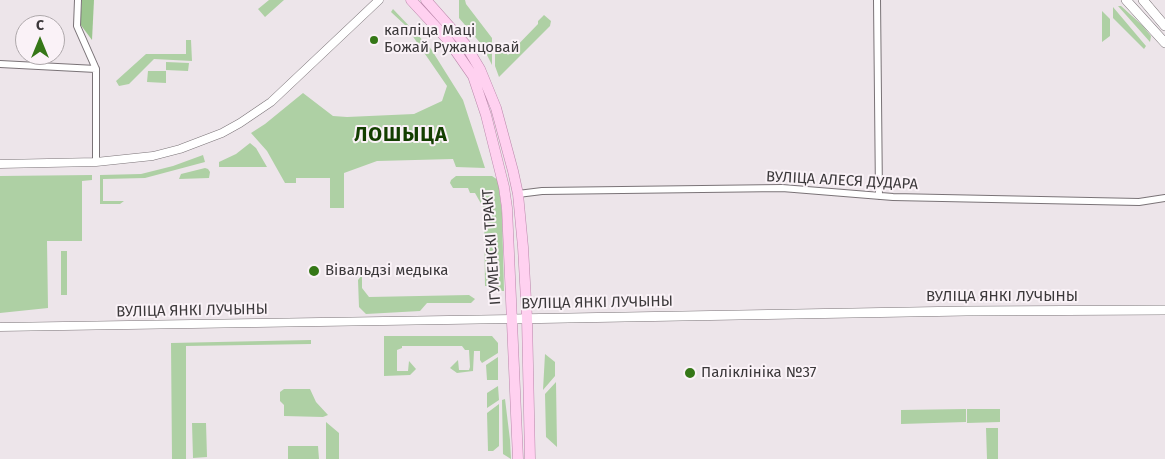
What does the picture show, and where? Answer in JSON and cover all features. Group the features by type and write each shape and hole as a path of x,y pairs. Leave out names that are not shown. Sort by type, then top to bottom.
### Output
{"main road":[{"name":"ІГУМЕНСКІ ТРАКТ","path":"411,0 448,40 466,64 472,76 486,115 506,198 518,459"},
{"name":"ІГУМЕНСКІ ТРАКТ","path":"426,0 466,44 480,69 496,108 518,194 527,318 530,459"},
{"path":"1126,0 1165,43"},
{"path":"1143,0 1165,26"},
{"name":"ВУЛІЦА ЯНКІ ЛУЧЫНЫ","path":"512,319 975,311 1165,310"}],"street":[{"path":"78,0 77,26 96,69 96,162"},
{"path":"0,164 96,162 153,156 180,149 222,133 271,102 379,0"},
{"path":"877,0 879,196"},
{"path":"0,64 96,69"},
{"name":"ВУЛІЦА АЛЕСЯ ДУДАРА","path":"518,194 542,191 782,188 879,196 1139,202 1165,198"},
{"name":"ВУЛІЦА ЯНКІ ЛУЧЫНЫ","path":"0,327 512,319"}],"green space":[{"path":"82,0 94,0 92,40 80,24"},
{"path":"269,0 284,0 265,17 258,9"},
{"path":"459,0 465,0 466,4 492,38 492,65 482,45 459,18"},
{"path":"1118,6 1121,6 1142,25 1151,36 1150,42"},
{"path":"1113,7 1146,46 1144,49 1113,18"},
{"path":"393,9 431,49 463,100 485,168 456,167 453,159 377,161 344,173 344,208 330,208 330,178 296,178 296,183 285,183 267,151 251,133 303,93 333,116 347,117 414,114 442,101 447,86 405,25 391,12"},
{"path":"1102,11 1110,19 1110,36 1102,42"},
{"path":"544,15 551,21 550,26 499,77 495,66 495,51 500,46 508,55 538,24 538,21"},
{"path":"186,40 191,40 192,61 154,59 129,84 119,86 116,81 146,54 186,54"},
{"path":"166,62 189,63 188,71 166,70"},
{"path":"148,71 166,71 166,83 147,82"},
{"path":"250,143 256,148 267,167 219,167 219,162 236,154"},
{"path":"203,155 205,162 145,178 103,179 103,201 124,201 120,204 100,204 100,175 141,174 173,166"},
{"path":"205,168 210,172 209,178 179,179 181,174"},
{"path":"92,175 92,180 82,181 82,241 47,241 48,308 0,313 0,176"},
{"path":"456,176 492,176 498,180 502,213 504,291 499,291 497,286 485,286 484,209 475,193 470,193 468,188 453,188 450,183"},
{"path":"61,251 67,251 67,295 61,295"},
{"path":"362,275 362,288 369,297 469,295 475,299 471,303 427,303 420,311 366,314 359,307 358,280"},
{"path":"384,336 492,336 498,343 498,353 482,363 480,351 474,351 473,371 457,373 450,368 458,360 459,370 469,370 470,367 469,350 465,350 462,346 402,346 402,348 397,350 397,371 408,371 409,361 416,369 410,375 384,376"},
{"path":"311,340 311,344 186,346 186,459 172,459 171,343"},
{"path":"545,354 555,362 555,376 543,390"},
{"path":"498,357 498,380 487,380 486,365"},
{"path":"556,382 557,447 546,437 545,394"},
{"path":"498,386 499,400 487,408 487,393"},
{"path":"284,389 310,389 316,402 328,415 323,417 284,416 284,405 280,401 280,392"},
{"path":"505,399 511,459 503,454 502,400"},
{"path":"499,404 499,446 493,451 488,451 487,413"},
{"path":"966,409 966,422 901,424 901,410"},
{"path":"967,409 1000,409 1000,422 967,423"},
{"path":"326,422 339,433 339,459 326,459"},
{"path":"192,423 206,423 207,457 193,458"},
{"path":"986,428 998,428 998,459 987,459"},
{"path":"288,446 318,446 319,459 288,459"}],"place":[{"name":"капліца Маці Божай Ружанцовай","path":"374,40"},
{"name":"Вівальдзі медыка","path":"314,271"},
{"name":"Паліклініка №37","path":"690,373"}],"district":[{"name":"ЛОШЫЦА","path":"401,135"}]}
